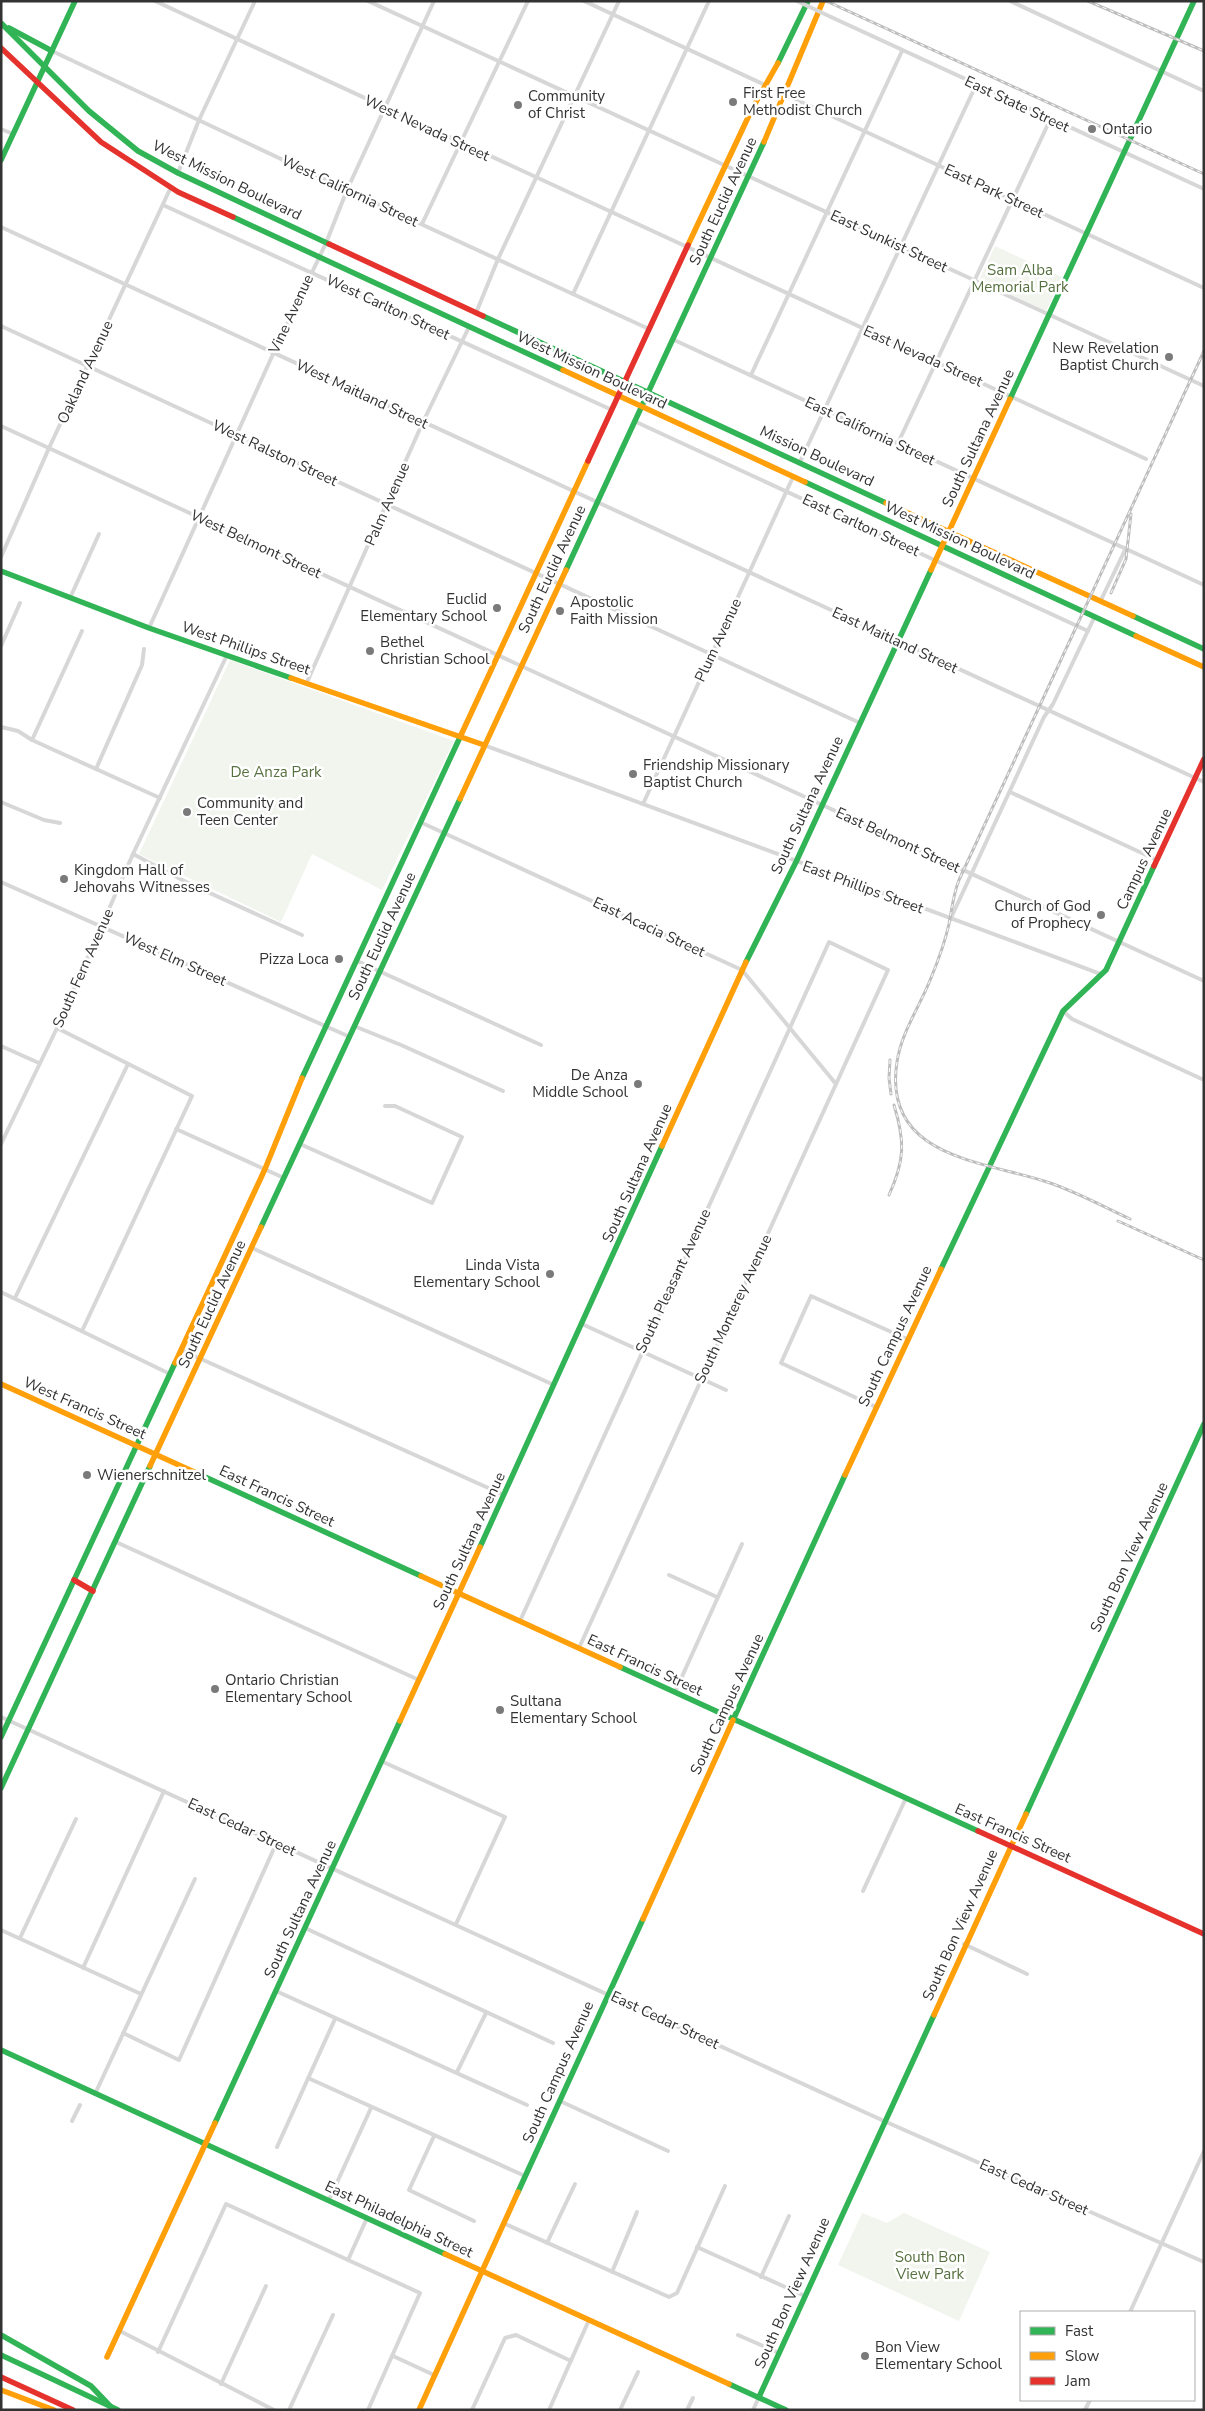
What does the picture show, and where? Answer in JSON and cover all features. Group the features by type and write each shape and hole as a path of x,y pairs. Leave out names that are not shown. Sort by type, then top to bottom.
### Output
{"main road":[{"path":"1,160 75,1"},
{"name":"South Euclid Avenue","path":"1,1736 265,1169 290,1105 725,165 765,85 787,48 808,1"},
{"name":"South Euclid Avenue","path":"1,1788 158,1455 200,1359 748,176 784,94 798,54 823,1"},
{"name":"South Sultana Avenue","path":"107,2357 306,1928 742,970 774,902 796,862 1194,1"},
{"path":"2,24 52,51"},
{"name":"West Mission Boulevard","path":"2,24 89,111 138,151 178,173 637,388"},
{"name":"West Mission Boulevard","path":"1,48 101,142 171,188 318,258 1204,667"},
{"name":"Mission Boulevard","path":"637,388 1204,649"},
{"name":"West Phillips Street","path":"1,571 150,628 484,745"},
{"name":"Campus Avenue","path":"1063,1011 1102,975 1204,759"},
{"name":"South Campus Avenue","path":"419,2410 876,1407 1063,1011"},
{"name":"West Francis Street","path":"1,1384 158,1455"},
{"name":"South Bon View Avenue","path":"759,2398 964,1944 1204,1424"},
{"name":"East Francis Street","path":"158,1455 1204,1934"},
{"path":"74,1580 93,1590"},
{"name":"East Philadelphia Street","path":"1,2050 786,2410"},
{"path":"1,2335 91,2386 111,2407"},
{"path":"1,2354 118,2410"},
{"path":"1,2377 73,2410"},
{"path":"1,2390 54,2410"}],"street":[{"name":"West Nevada Street","path":"155,1 699,253"},
{"path":"178,173 199,120 255,1"},
{"name":"East Sunkist Street","path":"368,1 1204,386"},
{"name":"Vine Avenue","path":"150,628 198,517 326,243 347,190 434,1"},
{"path":"422,224 501,62 528,1"},
{"path":"584,1 765,85"},
{"path":"476,313 498,259 538,177 618,1"},
{"path":"573,294 708,1"},
{"name":"East State Street","path":"797,1 1204,190"},
{"path":"1010,1 1204,91"},
{"name":"West California Street","path":"52,51 649,329"},
{"path":"751,375 787,294 902,51"},
{"path":"800,462 826,410 976,85"},
{"name":"East Park Street","path":"784,94 1204,288"},
{"path":"898,443 1050,120"},
{"path":"1,129 13,134"},
{"name":"Oakland Avenue","path":"1,557 49,448 171,188"},
{"name":"West Carlton Street","path":"163,205 612,410"},
{"name":"West Maitland Street","path":"1,226 586,498"},
{"name":"East Nevada Street","path":"699,253 1146,459"},
{"name":"West Ralston Street","path":"1,326 860,723"},
{"name":"Palm Avenue","path":"307,682 423,422 469,327"},
{"name":"East California Street","path":"672,340 1204,585"},
{"name":"East Carlton Street","path":"634,421 1088,630"},
{"name":"West Belmont Street","path":"1,426 511,661"},
{"name":"Plum Avenue","path":"643,804 673,735 793,477"},
{"name":"East Maitland Street","path":"586,498 1204,782"},
{"path":"70,598 99,534"},
{"path":"1101,600 1126,548"},
{"path":"1,646 20,603"},
{"path":"950,920 1095,616"},
{"path":"32,740 82,631"},
{"path":"96,769 142,665 144,650"},
{"name":"South Fern Avenue","path":"1,1144 57,1028 133,854 227,655"},
{"name":"East Belmont Street","path":"511,661 1204,981"},
{"path":"1,727 18,731 32,740 160,798"},
{"name":"East Phillips Street","path":"484,745 1102,975"},
{"path":"1010,792 1157,860"},
{"path":"1,802 44,820 60,823"},
{"name":"East Acacia Street","path":"420,822 742,970 836,1084"},
{"path":"133,854 190,884 302,935"},
{"name":"West Elm Street","path":"1,882 350,1037"},
{"name":"South Monterey Avenue","path":"579,1648 888,970 829,942"},
{"name":"South Pleasant Avenue","path":"520,1621 641,1351 829,942"},
{"path":"357,961 541,1045"},
{"path":"1063,1011 1072,1019 1204,1080"},
{"path":"354,1026 401,1044 503,1091"},
{"path":"57,1028 192,1096 82,1331"},
{"path":"1,1046 39,1063"},
{"path":"15,1298 128,1064"},
{"path":"300,1144 432,1203 462,1137 395,1106 385,1106"},
{"path":"176,1129 284,1178"},
{"path":"252,1248 554,1385"},
{"path":"1,1292 170,1374"},
{"path":"876,1407 781,1363 811,1296 907,1340"},
{"path":"582,1324 726,1390"},
{"path":"181,1350 504,1495"},
{"path":"116,1542 419,1680"},
{"path":"675,1692 742,1544"},
{"path":"669,1575 717,1597"},
{"name":"East Cedar Street","path":"1,1717 164,1790 276,1844 608,1993 884,2121 1204,2262"},
{"path":"381,1761 505,1817 456,1924"},
{"path":"83,1968 164,1790"},
{"path":"864,1891 906,1798"},
{"path":"20,1938 76,1819"},
{"path":"123,2034 179,2060 276,1844"},
{"path":"95,2094 195,1879"},
{"path":"306,1928 553,2044"},
{"path":"1,1930 141,1994"},
{"path":"964,1944 1027,1974"},
{"path":"276,1991 527,2105"},
{"path":"457,2072 486,2013"},
{"path":"277,2147 335,2019"},
{"path":"308,2078 525,2176"},
{"path":"560,2101 668,2151"},
{"path":"72,2122 80,2105"},
{"path":"329,2200 371,2108"},
{"path":"434,2136 409,2190 474,2220"},
{"path":"1130,2311 1204,2151"},
{"path":"548,2243 575,2184"},
{"path":"503,2223 669,2297 677,2293 726,2186"},
{"path":"158,2352 226,2204 420,2293 368,2410"},
{"path":"612,2272 638,2212"},
{"path":"761,2277 789,2216"},
{"path":"348,2260 367,2218"},
{"path":"697,2247 805,2296"},
{"path":"221,2384 266,2286"},
{"path":"289,2410 333,2316"},
{"path":"549,2410 589,2320"},
{"path":"120,2331 274,2410"},
{"path":"472,2410 505,2338 509,2335 516,2335 571,2361"},
{"path":"738,2335 779,2353"},
{"path":"393,2356 434,2375"},
{"path":"620,2410 638,2372"},
{"path":"687,2410 692,2398"},
{"name":"South Bon View Avenue","path":"754,2410 759,2398"}],"green space":[{"name":"Sam Alba Memorial Park","path":"995,246 1062,277 1046,311 979,280"},
{"name":"De Anza Park","path":"230,660 454,741 382,890 312,854 281,922 139,854"},
{"name":"South Bon View Park","path":"862,2213 887,2223 904,2213 990,2252 959,2321 838,2265"}],"railway":[{"path":"826,1 1204,174"},
{"path":"1088,1 1204,51"},
{"path":"1130,1219 1078,1194 1047,1182 968,1160 943,1150 921,1137 905,1118 897,1094 897,1062 902,1041 934,972 947,931 959,880 1204,351"},
{"path":"1111,593 1126,559 1131,514"},
{"path":"890,1060 889,1078 891,1094"},
{"path":"889,1195 901,1161 902,1150 900,1129 894,1105"},
{"path":"1118,1221 1204,1260"}],"traffic: fast":[{"path":"1,160 75,1"},
{"path":"778,63 808,1"},
{"path":"1010,399 1194,1"},
{"path":"1,23 89,111 138,151 178,173 329,244"},
{"path":"9,28 52,51"},
{"path":"566,570 764,142"},
{"path":"233,217 563,370"},
{"path":"483,316 886,503"},
{"path":"805,482 1136,636"},
{"path":"746,962 796,862 931,570"},
{"path":"1,571 149,628 291,678"},
{"path":"1133,616 1204,649"},
{"path":"302,1078 461,735"},
{"path":"261,1227 460,799"},
{"path":"941,1269 1063,1011 1106,970 1154,866"},
{"path":"480,1547 662,1146"},
{"path":"1,1737 175,1363"},
{"path":"1026,1814 1204,1424"},
{"path":"1,1788 150,1466"},
{"path":"733,1720 845,1475"},
{"path":"203,1476 421,1576"},
{"path":"620,1667 978,1831"},
{"path":"215,2123 400,1721"},
{"path":"518,2192 643,1919"},
{"path":"759,2397 934,2015"},
{"path":"1,2050 445,2254"},
{"path":"1,2335 91,2386 111,2407"},
{"path":"1,2355 118,2410"},
{"path":"729,2384 786,2410"}],"traffic: slow":[{"path":"764,142 823,1"},
{"path":"688,245 752,109 778,63"},
{"path":"563,370 805,482"},
{"path":"931,570 1010,399"},
{"path":"461,735 588,461"},
{"path":"886,503 1133,616"},
{"path":"460,799 566,570"},
{"path":"1136,636 1204,667"},
{"path":"291,678 484,745"},
{"path":"662,1146 746,962"},
{"path":"175,1363 265,1169 302,1078"},
{"path":"150,1466 261,1227"},
{"path":"845,1475 941,1269"},
{"path":"1,1384 203,1476"},
{"path":"400,1721 480,1547"},
{"path":"421,1576 620,1667"},
{"path":"643,1919 733,1720"},
{"path":"934,2015 1026,1814"},
{"path":"107,2357 215,2123"},
{"path":"419,2410 518,2192"},
{"path":"445,2254 729,2384"},
{"path":"1,2390 54,2410"}],"traffic: jam":[{"path":"1,48 101,142 178,192 233,217"},
{"path":"329,244 483,316"},
{"path":"588,461 688,245"},
{"path":"1154,866 1204,759"},
{"path":"74,1580 93,1591"},
{"path":"978,1831 1204,1934"},
{"path":"1,2377 73,2410"}],"place":[{"name":"First Free Methodist Church","path":"733,102"},
{"name":"Community of Christ","path":"518,105"},
{"name":"Ontario","path":"1092,129"},
{"name":"New Revelation Baptist Church","path":"1169,357"},
{"name":"Euclid Elementary School","path":"497,608"},
{"name":"Apostolic Faith Mission","path":"560,611"},
{"name":"Bethel Christian School","path":"370,651"},
{"name":"Friendship Missionary Baptist Church","path":"633,774"},
{"name":"Community and Teen Center","path":"187,812"},
{"name":"Kingdom Hall of Jehovahs Witnesses","path":"64,879"},
{"name":"Church of God of Prophecy","path":"1101,915"},
{"name":"Pizza Loca","path":"339,959"},
{"name":"De Anza Middle School","path":"638,1084"},
{"name":"Linda Vista Elementary School","path":"550,1274"},
{"name":"Wienerschnitzel","path":"87,1475"},
{"name":"Ontario Christian Elementary School","path":"215,1689"},
{"name":"Sultana Elementary School","path":"500,1710"},
{"name":"Bon View Elementary School","path":"865,2356"}]}
